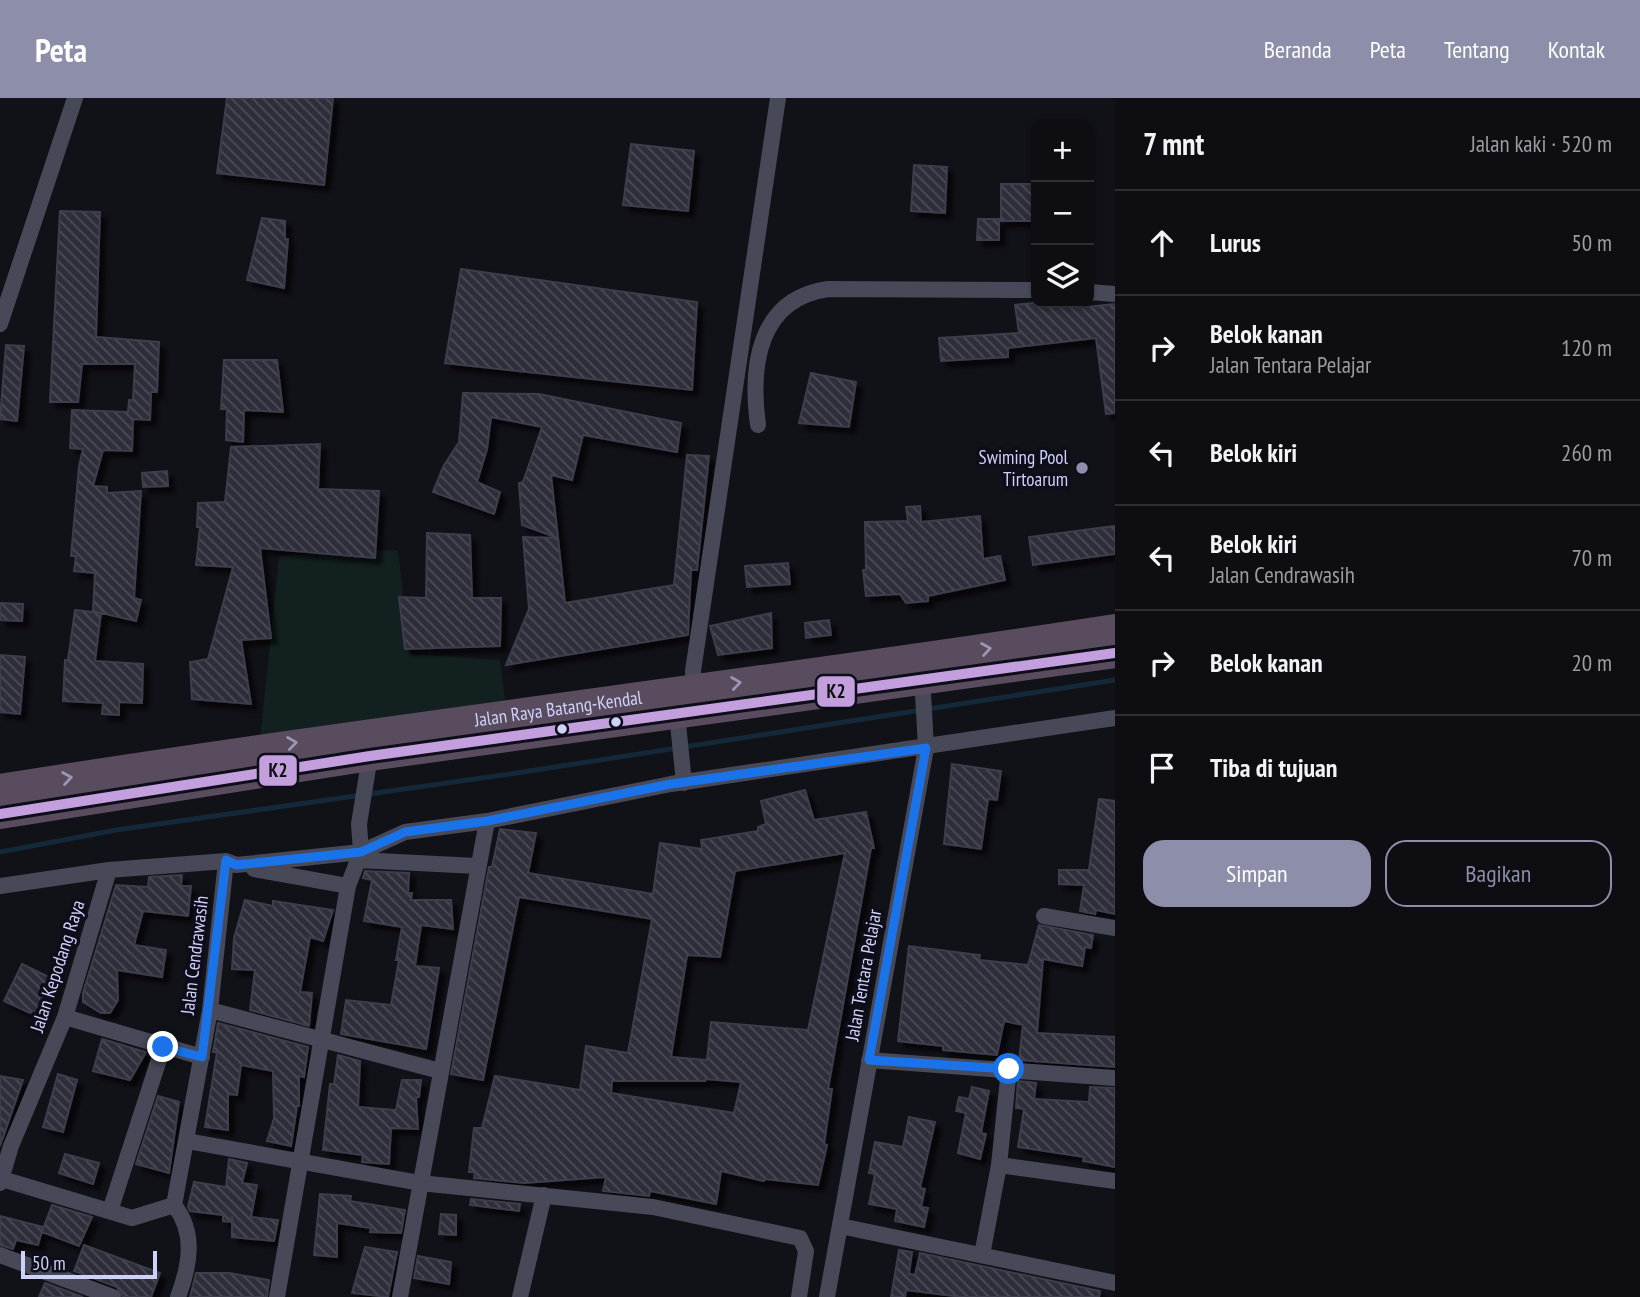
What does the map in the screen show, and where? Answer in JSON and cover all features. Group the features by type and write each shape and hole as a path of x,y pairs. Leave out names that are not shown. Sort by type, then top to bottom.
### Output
{"highway":[{"name":"Jalan Raya Batang-Kendal","path":"0,789 279,745 694,689 922,681 1115,629"},
{"name":"Jalan Raya Batang-Kendal","path":"0,814 370,756 678,725 922,681 1115,653"}],"street":[{"path":"0,324 75,98"},
{"path":"694,689 695,658 778,98"},
{"path":"758,425 755,405 759,352 778,312 796,298 828,289 1031,290"},
{"path":"1094,292 1115,294"},
{"name":"Jalan Tentara Pelajar","path":"827,1297 926,743 922,681"},
{"path":"359,856 405,832 487,821 684,777 1115,718"},
{"path":"678,725 684,777"},
{"path":"277,1297 348,886 359,856 359,824 370,756"},
{"path":"400,1297 487,821"},
{"path":"0,886 109,870 359,856 477,866"},
{"path":"231,863 348,886"},
{"name":"Jalan Cendrawasih","path":"174,1205 210,1010 231,863"},
{"name":"Jalan Kepodang Raya","path":"1,1181 5,1143 65,1017 109,870"},
{"path":"1044,916 1115,928"},
{"path":"210,1010 321,1037 440,1071"},
{"path":"65,1017 202,1057"},
{"path":"110,1211 163,1047"},
{"path":"869,1060 1115,1078"},
{"path":"982,1255 999,1166 1009,1069"},
{"path":"187,1140 420,1184 653,1207 800,1238 806,1251 799,1297"},
{"path":"999,1166 1115,1181"},
{"path":"1,1181 132,1218 174,1205 186,1220 190,1244 184,1282 178,1297"},
{"path":"520,1297 544,1195"},
{"path":"840,1226 1115,1283"},
{"path":"0,1255 113,1297"}],"shaded area":[{"path":"398,550 410,654 500,660 506,708 260,740 279,556"}],"building":[{"path":"227,98 333,98 324,185 217,173"},
{"path":"631,144 694,151 688,211 623,205"},
{"path":"914,165 947,167 945,213 911,211"},
{"path":"1001,184 1031,184 1031,221 1001,221"},
{"path":"60,211 100,212 96,337 159,342 157,392 151,392 150,420 133,419 132,451 103,450 93,486 107,487 107,493 141,491 134,598 141,600 136,621 93,611 95,573 74,571 76,556 71,556 83,449 70,448 72,410 128,412 129,400 133,400 135,364 82,364 78,402 50,402"},
{"path":"262,218 285,221 285,239 288,239 284,288 247,280"},
{"path":"978,219 999,219 999,240 977,240"},
{"path":"461,269 697,302 692,390 445,363"},
{"path":"1031,303 1031,308 1094,308 1115,304 1115,413 1106,414 1096,338 1008,348 1008,357 941,361 939,338 1019,333 1015,305"},
{"path":"6,345 24,346 17,421 0,419"},
{"path":"224,360 277,360 283,412 244,410 243,442 226,440 227,409 221,409"},
{"path":"811,373 856,382 849,427 799,423"},
{"path":"463,393 539,394 681,423 677,452 583,435 572,480 551,475 558,538 522,525 519,483 523,482 542,427 491,417 487,449 477,482 500,492 494,514 433,492 443,467 459,442"},
{"path":"320,444 318,489 379,491 375,558 260,548 271,638 241,640 251,704 192,699 190,662 208,659 233,567 196,565 200,527 197,527 198,503 225,502 231,447"},
{"path":"687,455 709,456 697,570 691,570 688,635 506,665 529,609 523,537 558,538 565,603 674,585"},
{"path":"167,471 168,486 143,487 142,473"},
{"path":"920,506 921,522 980,516 983,559 1000,556 1005,580 928,596 928,601 906,603 900,594 866,596 863,570 866,570 865,522 908,521 906,507"},
{"path":"1115,526 1115,554 1033,565 1029,537"},
{"path":"427,533 470,535 472,598 501,598 500,646 405,649 399,597 426,598"},
{"path":"788,563 790,584 747,587 745,566"},
{"path":"0,603 23,604 22,621 0,620"},
{"path":"75,610 101,613 95,661 143,664 142,703 119,702 119,715 102,714 103,703 63,701 65,660 68,660"},
{"path":"771,613 772,648 718,655 710,626"},
{"path":"829,620 831,635 806,638 805,623"},
{"path":"0,655 25,657 20,714 0,712"},
{"path":"952,764 1001,771 997,800 988,799 981,849 944,844"},
{"path":"805,790 814,820 866,812 874,848 871,848 828,1089 832,1089 824,1144 827,1145 818,1185 764,1181 721,1171 716,1204 650,1191 649,1196 603,1191 606,1177 524,1183 474,1178 475,1172 469,1172 474,1128 482,1128 495,1076 580,1090 586,1046 628,1053 652,919 519,897 483,1080 451,1074 489,867 492,867 500,829 536,833 528,873 653,894 660,843 702,849 701,840 758,831 758,827 766,824 761,801","holes":["845,853 808,1030 711,1022 707,1060 671,1057 687,955 720,957 735,871","706,1079 741,1082 734,1113 611,1093 612,1081"]},
{"path":"1099,799 1115,801 1115,914 1096,910 1095,914 1080,911 1084,885 1059,884 1059,870 1089,870"},
{"path":"365,871 409,873 408,893 412,893 411,900 451,900 453,929 421,925 415,966 439,968 426,1049 341,1034 346,1000 391,1005 399,960 396,960 402,927 364,921 372,880 363,878"},
{"path":"182,875 181,886 191,886 188,916 143,911 134,945 166,950 162,977 117,970 118,1000 110,1013 101,1013 83,1002 83,993 116,885 148,887 149,877"},
{"path":"245,900 273,906 273,901 333,910 323,941 310,937 300,992 312,993 309,1026 250,1010 255,970 232,969 234,938"},
{"path":"1039,925 1093,935 1091,948 1085,947 1082,966 1043,959 1037,1033 1115,1037 1115,1067 1019,1060 1023,1025 1004,1021 997,1055 943,1050 943,1046 898,1041 909,946 980,955 979,960 1028,965"},
{"path":"22,964 55,980 39,1013 30,1013 4,1001"},
{"path":"218,1023 308,1047 304,1077 299,1076 299,1106 291,1146 267,1141 274,1118 273,1071 241,1065 237,1095 228,1094 228,1130 205,1127 217,1052 213,1052"},
{"path":"102,1039 146,1052 130,1080 93,1071"},
{"path":"338,1055 360,1061 358,1107 396,1110 402,1080 421,1080 419,1097 416,1097 418,1129 391,1128 389,1164 362,1162 363,1155 323,1150 330,1084 334,1084"},
{"path":"58,1074 77,1080 63,1132 43,1127"},
{"path":"0,1076 23,1080 0,1146"},
{"path":"1018,1081 1036,1083 1034,1099 1089,1102 1090,1087 1115,1088 1115,1167 1083,1161 1084,1157 1018,1147 1024,1109 1016,1108"},
{"path":"972,1087 989,1091 981,1133 986,1134 980,1159 958,1153 966,1113 956,1111 959,1097 969,1099"},
{"path":"158,1096 179,1102 169,1173 136,1164"},
{"path":"909,1117 935,1122 920,1188 925,1189 921,1207 928,1208 924,1227 895,1221 897,1209 869,1204 875,1174 869,1173 875,1142 903,1147"},
{"path":"65,1154 99,1163 93,1184 59,1173"},
{"path":"229,1159 247,1163 242,1183 257,1185 251,1217 278,1220 274,1241 232,1237 232,1216 231,1222 223,1221 223,1215 190,1211 188,1207 194,1182 226,1187"},
{"path":"320,1194 351,1196 350,1201 405,1210 401,1233 370,1232 371,1228 337,1223 337,1257 314,1255"},
{"path":"471,1199 520,1204 519,1211 470,1205"},
{"path":"52,1205 92,1217 79,1246 42,1232"},
{"path":"441,1214 456,1215 456,1235 439,1234"},
{"path":"0,1216 43,1227 38,1245 16,1240 13,1249 0,1245"},
{"path":"84,1245 160,1273 151,1297 123,1297 117,1287 74,1271"},
{"path":"365,1247 397,1252 388,1297 352,1293"},
{"path":"899,1250 912,1252 909,1274 915,1275 920,1253 1100,1291 1099,1297 962,1297 906,1290 905,1297 891,1297"},
{"path":"418,1256 451,1262 449,1284 414,1278"},
{"path":"196,1273 229,1273 269,1280 267,1297 190,1297"},
{"path":"45,1283 83,1297 39,1297"}],"waterway":[{"path":"0,852 116,830 510,774 1115,680"}],"transit line":[{"name":"K2","path":"0,814 370,756 1115,653"}],"place":[{"name":"Swiming Pool Tirtoarum","path":"1082,468"}],"route":[{"path":"163,1047 202,1057 210,1010 226,860 236,865 361,852 405,832 487,821 671,784 926,748 869,1060 1009,1069"}]}
